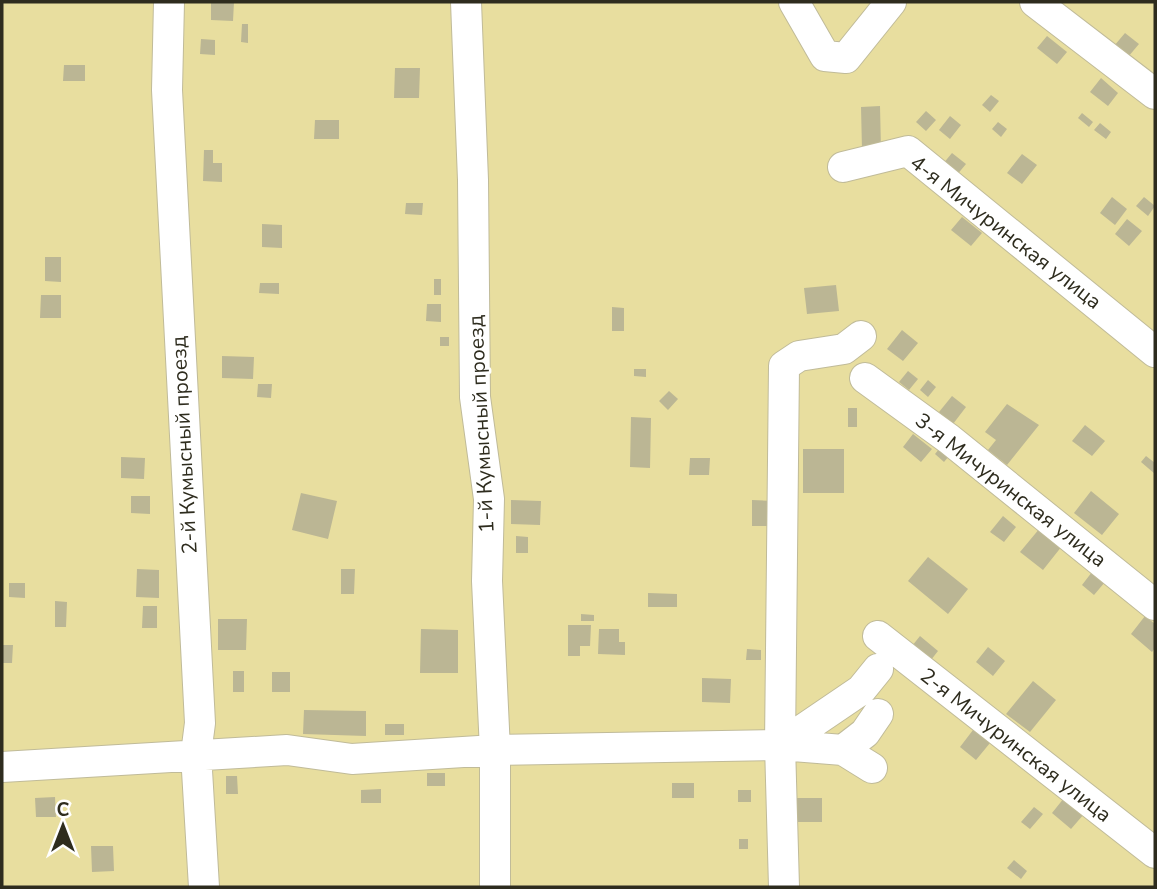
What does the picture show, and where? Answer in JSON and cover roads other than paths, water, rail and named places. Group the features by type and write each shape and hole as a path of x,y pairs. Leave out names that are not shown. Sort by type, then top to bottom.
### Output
{"lane":[{"name":"2-й Кумысный проезд","path":"169,2 167,90 200,723 196,754 204,887"},
{"name":"1-й Кумысный проезд","path":"466,2 473,180 475,397 489,499 487,582 495,750 495,887"},
{"path":"794,2 825,56 846,58 891,2"},
{"path":"1035,2 1155,94"},
{"name":"4-я Мичуринская улица","path":"843,167 908,152 1155,352"},
{"path":"784,887 780,745 785,366 799,356 844,349 860,336"},
{"name":"3-я Мичуринская улица","path":"865,378 949,439 1155,605"},
{"name":"2-я Мичуринская улица","path":"878,636 1155,853"},
{"path":"780,745 861,690 878,669"},
{"path":"843,750 865,733 878,714"},
{"path":"2,767 287,750 352,759 495,750 780,745 843,750 872,768"}]}
